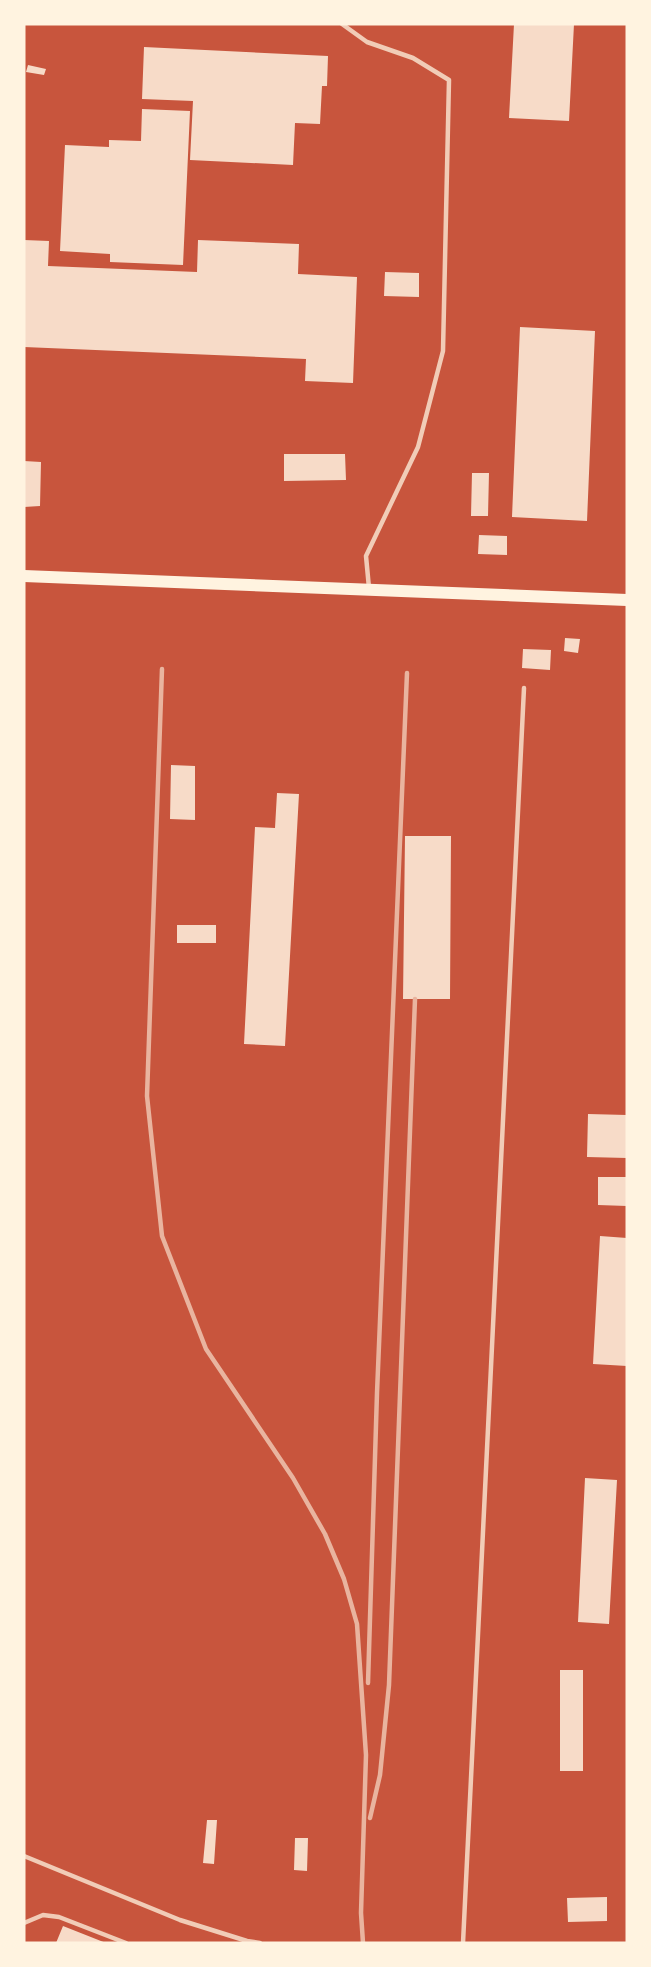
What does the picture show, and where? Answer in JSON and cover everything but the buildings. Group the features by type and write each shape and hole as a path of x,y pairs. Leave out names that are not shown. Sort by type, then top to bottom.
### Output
{"main road":[{"path":"24,576 627,600"}],"lane":[{"path":"342,24 367,42 413,58 449,81 443,351 418,447 366,556 369,590"},
{"path":"463,1943 524,688"},
{"path":"24,1856 180,1920 260,1943"},
{"path":"24,1923 43,1915 59,1917 126,1943"}],"railway":[{"path":"162,669 147,1096 162,1236 206,1349 293,1478 325,1534 344,1579 357,1624 366,1755 361,1913 363,1943"},
{"path":"368,1683 377,1393 407,673"},
{"path":"370,1818 380,1775 389,1685 415,999"}]}
